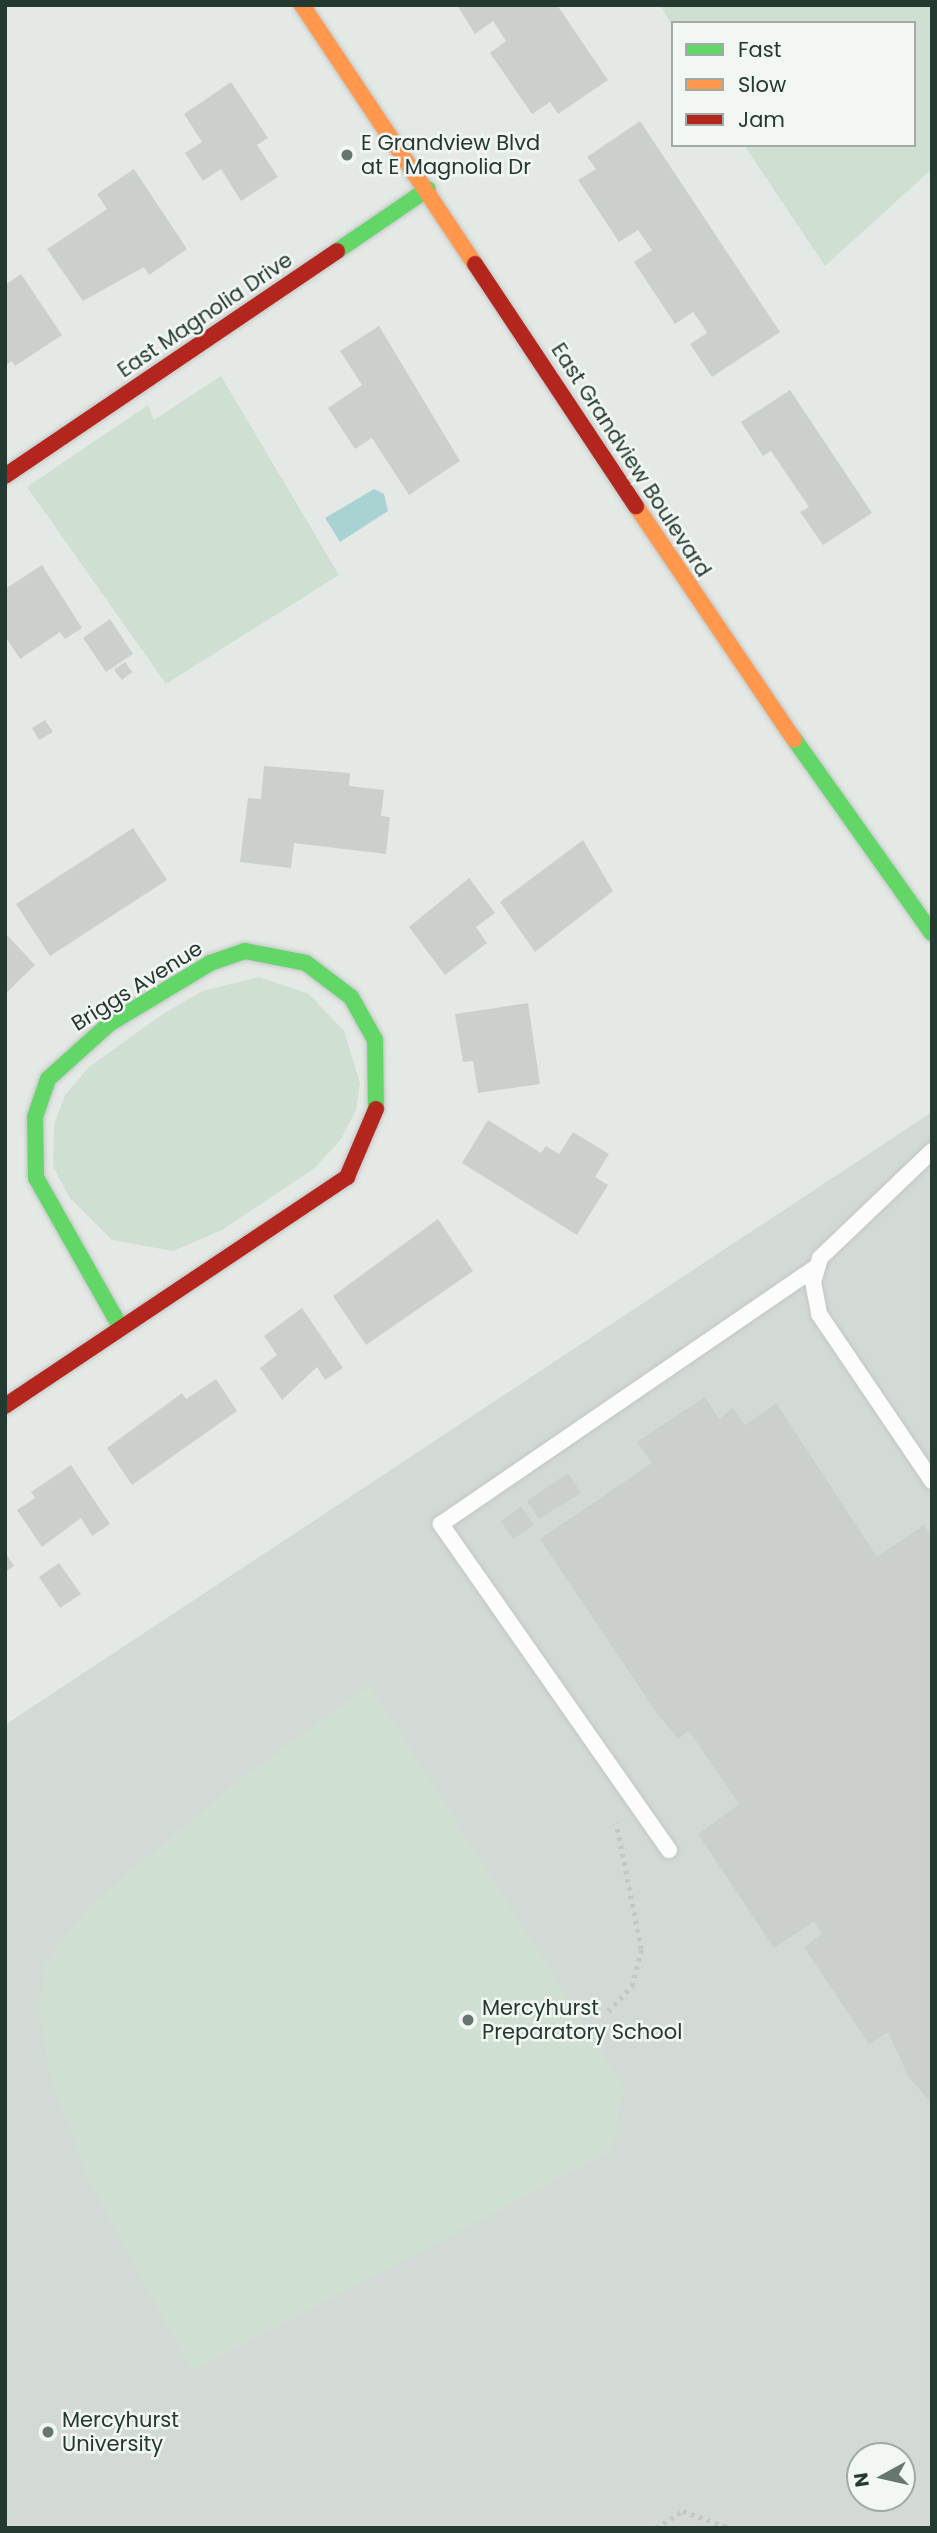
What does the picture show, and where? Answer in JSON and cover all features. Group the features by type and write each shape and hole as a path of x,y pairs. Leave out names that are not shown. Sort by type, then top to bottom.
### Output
{"street":[{"name":"East Grandview Boulevard","path":"302,5 428,189 754,683 932,933"},
{"name":"East Magnolia Drive","path":"5,476 428,189"},
{"name":"Briggs Avenue","path":"5,1406 347,1177 361,1156 379,1094 375,1040 351,997 306,963 244,951 210,963 109,1024 48,1079 35,1117 36,1178 121,1328"}],"lane":[{"path":"669,1850 441,1524 814,1269 932,1151"},
{"path":"814,1269 819,1314 932,1481"}],"path":[{"path":"608,2011 632,1986 641,1949 614,1833 627,1791"},
{"path":"656,2528 682,2511 729,2528"}],"shaded area":[{"name":"Mercyhurst Preparatory School","path":"932,1112 932,2528 5,2528 5,1725"}],"green space":[{"path":"660,5 932,5 932,169 825,266 745,147 916,147 916,21 671,21 671,24"},
{"path":"221,376 339,575 166,684 27,487 148,405 154,420"},
{"path":"259,977 309,994 344,1031 360,1083 356,1110 341,1139 315,1168 222,1230 173,1251 112,1240 69,1197 53,1166 54,1125 65,1095 89,1067 163,1014 202,991"},
{"path":"370,1686 624,2088 611,2151 192,2371 89,2180 50,2076 39,2010 44,1965 90,1906 250,1772"}],"water":[{"path":"374,489 384,494 388,511 340,542 325,518"}],"building":[{"path":"457,5 557,5 608,80 558,114 550,102 532,114 490,53 506,41 493,21 475,34"},
{"path":"231,82 268,138 257,145 278,177 241,201 221,169 203,181 185,153 202,142 184,114"},
{"path":"640,121 780,332 712,377 690,344 707,333 701,323 693,312 675,324 634,262 652,250 638,230 619,242 578,180 596,169 587,157"},
{"path":"134,169 187,249 149,275 144,267 83,301 47,249 107,209 97,194"},
{"path":"21,274 62,335 15,366 12,361 5,366 5,285"},
{"path":"379,326 460,461 409,495 372,438 355,449 328,408 362,385 340,351"},
{"path":"790,390 872,513 823,545 800,512 809,507 771,451 763,456 741,422"},
{"path":"42,565 82,628 65,639 60,632 20,659 5,636 5,589"},
{"path":"110,619 133,654 106,672 83,638"},
{"path":"125,662 132,672 122,680 114,670"},
{"path":"45,720 53,732 39,740 32,728"},
{"path":"264,766 350,773 349,786 384,790 381,816 390,817 386,854 294,843 291,868 240,862 248,798 261,799"},
{"path":"133,828 167,880 50,956 16,904"},
{"path":"583,840 613,891 535,952 500,902"},
{"path":"469,878 495,913 476,927 487,943 445,975 409,927"},
{"path":"5,933 35,965 5,994"},
{"path":"528,1003 540,1084 478,1093 473,1061 463,1062 455,1014"},
{"path":"488,1120 541,1153 546,1146 559,1154 573,1132 609,1154 595,1177 608,1185 577,1235 462,1163"},
{"path":"438,1219 473,1271 366,1345 333,1296"},
{"path":"302,1308 343,1368 325,1380 317,1367 282,1400 260,1368 277,1355 264,1336"},
{"path":"216,1379 237,1411 132,1485 107,1448 182,1393 186,1399"},
{"path":"705,1397 719,1419 733,1408 745,1425 776,1403 877,1557 924,1525 932,1538 932,2103 909,2078 888,2032 869,2044 804,1947 822,1934 814,1921 774,1948 698,1834 739,1804 689,1731 678,1739 656,1712 540,1539 652,1463 637,1442"},
{"path":"71,1465 110,1524 92,1536 81,1518 42,1547 17,1510 35,1498 31,1492"},
{"path":"568,1473 581,1493 539,1519 527,1501"},
{"path":"521,1506 534,1525 513,1539 501,1521"},
{"path":"5,1552 14,1566 5,1572"},
{"path":"59,1563 81,1594 60,1608 39,1577"}],"traffic: fast":[{"path":"337,251 428,189"},
{"path":"794,739 932,933"},
{"path":"121,1328 36,1178 35,1117 48,1079 109,1024 210,963 245,951 306,963 351,997 375,1040 376,1109"}],"traffic: slow":[{"path":"302,5 475,264"},
{"path":"636,506 794,739"}],"traffic: jam":[{"path":"5,476 337,251"},
{"path":"475,264 636,506"},
{"path":"5,1406 347,1177 376,1109"}],"place":[{"name":"E Grandview Blvd at E Magnolia Dr","path":"347,155"},
{"name":"Mercyhurst Preparatory School","path":"468,2020"},
{"name":"Mercyhurst University","path":"48,2432"}]}
